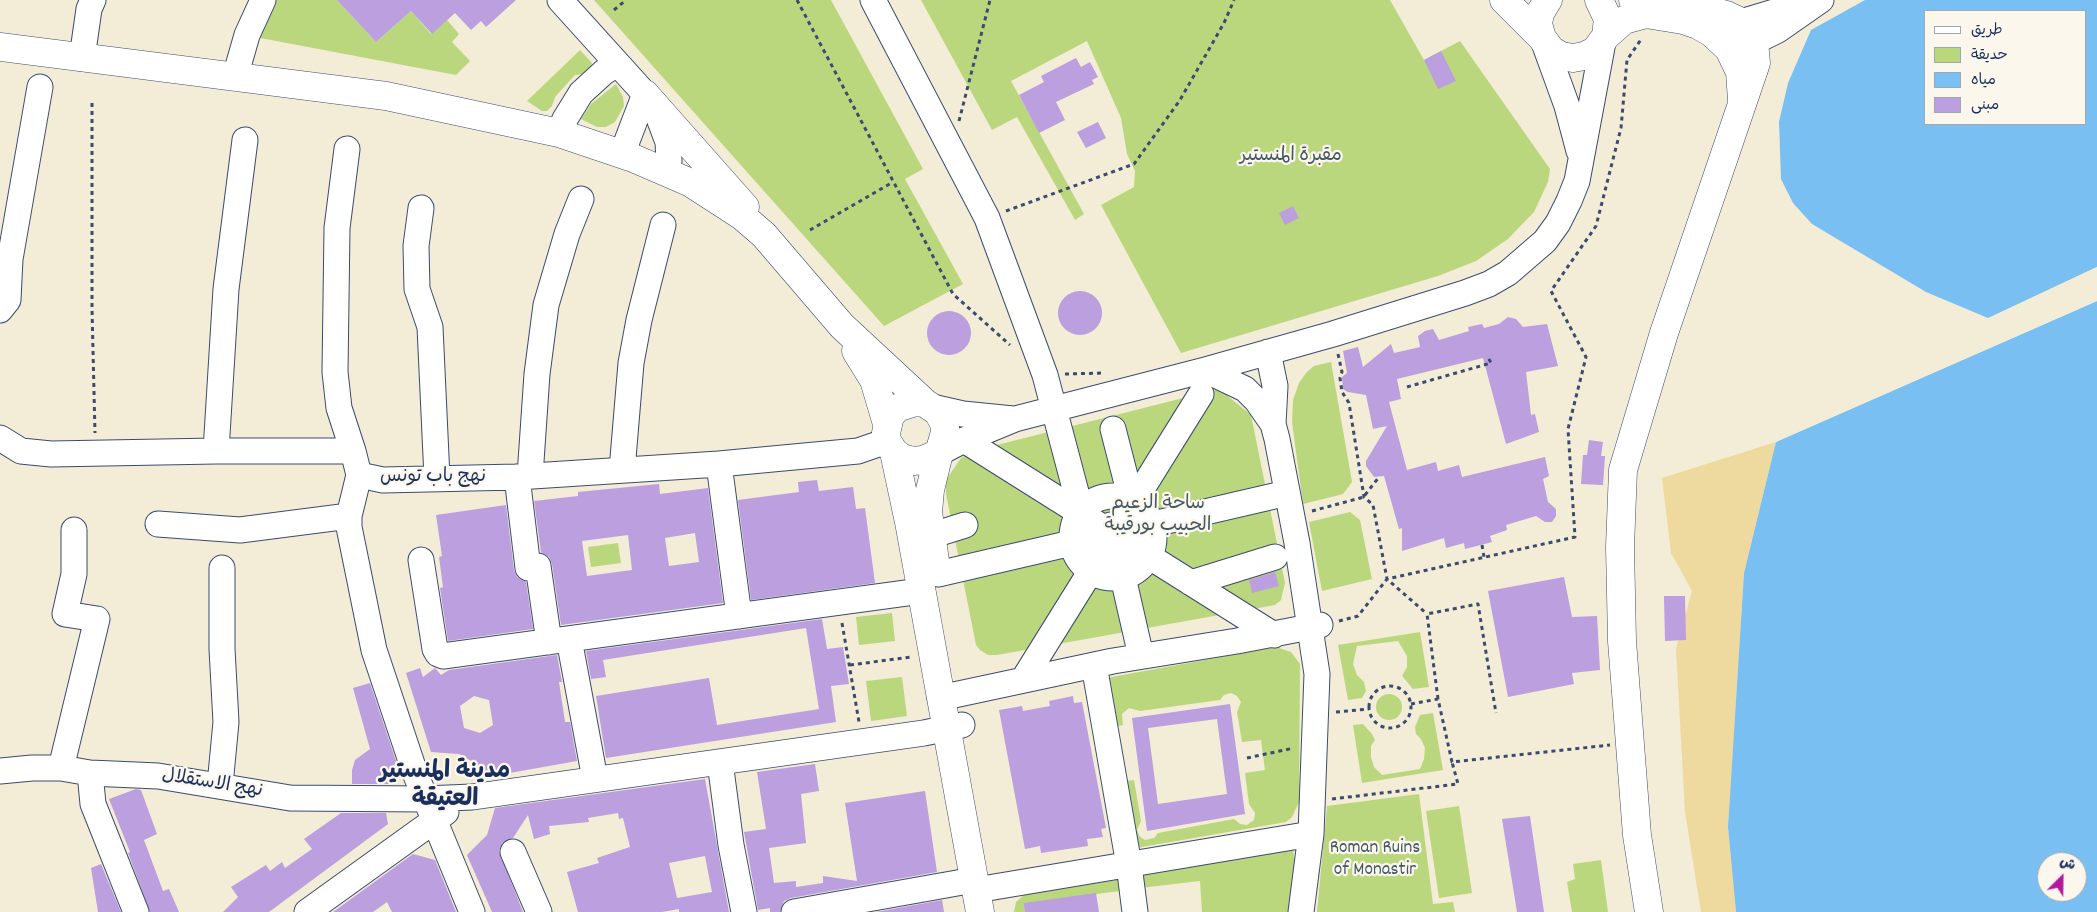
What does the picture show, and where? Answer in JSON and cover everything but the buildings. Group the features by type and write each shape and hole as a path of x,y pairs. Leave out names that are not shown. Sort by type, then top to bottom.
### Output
{"main road":[{"path":"1504,0 1551,50 1561,56 1573,58 1595,51 1604,39 1624,20 1646,14 1683,20 1737,39"},
{"path":"1542,39 1539,18 1548,0"},
{"path":"1599,0 1608,19 1604,39"},
{"path":"1633,0 1708,10 1726,15 1737,39 1743,104 1664,333 1623,470 1620,547 1622,623 1637,835 1649,912"},
{"path":"0,47 386,96 558,133 666,171 716,197 764,235"},
{"path":"645,94 725,182 764,235 842,326 928,405 944,425 944,439 930,490 930,583"},
{"path":"842,326 874,380 930,583 948,696 939,729 983,896"},
{"path":"889,439 897,408 905,404 928,405"},
{"path":"889,439 912,461 923,460 939,453"}],"street":[{"path":"82,58 89,8 93,0"},
{"path":"235,77 247,35 262,0"},
{"path":"560,0 645,94 659,118 668,142 669,161 666,171"},
{"path":"873,0 987,218 1045,375 1080,512"},
{"path":"1737,39 1814,0"},
{"path":"1737,39 1778,30 1821,0"},
{"path":"1542,39 1567,106 1581,158"},
{"path":"939,453 964,440 1015,419 1054,409 1203,382 1268,352 1465,293 1489,284 1508,273 1545,241 1558,223 1577,181 1604,39"},
{"path":"558,133 564,119 581,93 598,77 617,64"},
{"path":"0,310 8,300 10,259 40,87"},
{"path":"622,154 645,94"},
{"path":"216,450 226,298 245,140"},
{"name":"نهج باب تونس","path":"347,149 337,228 335,347 337,397 359,475 383,480 523,477 719,464 858,451 889,439"},
{"path":"581,199 567,234 546,305 523,477 528,568 538,566 595,779"},
{"path":"421,208 416,246 417,289 430,327 437,478"},
{"path":"622,470 631,363 639,320 663,225"},
{"path":"1268,352 1275,386 1272,424 1293,507 1315,626 1317,674 1311,834 1301,912"},
{"path":"1203,382 1245,389 1257,401 1272,424"},
{"path":"1023,680 1113,534 1203,382"},
{"path":"928,405 963,414 1015,419"},
{"path":"1112,429 1132,500"},
{"path":"0,438 12,447 28,453 96,454 216,450 353,451"},
{"path":"964,440 1274,634"},
{"path":"719,464 739,616"},
{"path":"359,475 349,516 351,541 374,650 386,692 429,810 472,912"},
{"path":"1119,496 1132,500 1143,508 1152,524 1154,545 1150,556 1141,567 1130,575 1104,577 1090,571 1081,563 1074,551 1072,543 1074,523 1080,512 1091,501 1102,497 1119,496"},
{"path":"1102,497 1113,534 1141,656"},
{"path":"421,560 435,649 440,656 839,602 930,583 1072,543 1152,524 1293,507"},
{"path":"158,524 240,530 349,516"},
{"path":"930,536 965,525"},
{"path":"61,768 97,619 65,614 74,574 74,530"},
{"path":"1191,583 1276,558"},
{"path":"220,785 226,722 222,649 222,568"},
{"path":"948,696 1141,656 1315,626"},
{"path":"1094,665 1130,865 1135,912"},
{"name":"نهج الاستقلال","path":"0,771 61,768 90,773 158,776 290,798 429,810 472,797 862,742 939,729"},
{"path":"720,762 731,845 744,912"},
{"path":"90,773 93,804 136,912"},
{"path":"308,912 429,810"},
{"path":"794,912 983,896 1130,865 1311,834"},
{"path":"513,852 540,912"}],"path":[{"path":"614,10 626,0"},
{"path":"797,0 953,294 1017,350"},
{"path":"952,148 990,0"},
{"path":"987,218 1134,164 1180,100 1224,23 1234,0"},
{"path":"1315,626 1358,616 1387,579 1575,537 1568,429 1586,357 1551,291 1596,226 1621,128 1628,60 1641,38 1650,36"},
{"path":"92,103 91,272 96,454"},
{"path":"810,230 893,182"},
{"path":"1327,800 1458,784 1438,699 1427,614 1387,579 1373,505 1365,496 1349,403 1342,392 1340,378 1342,372 1338,352"},
{"path":"1407,387 1491,363 1488,357"},
{"path":"1293,507 1365,496 1379,477"},
{"path":"1482,545 1484,558"},
{"path":"839,602 862,742"},
{"path":"1427,614 1478,604 1496,713"},
{"path":"850,665 917,656"},
{"path":"1387,686 1398,687 1402,690 1410,704 1409,715 1403,723 1392,727 1382,726 1377,723 1368,709 1370,698 1376,690 1387,686"},
{"path":"1410,704 1438,699"},
{"path":"1316,714 1368,709"},
{"path":"1452,762 1630,742"},
{"path":"1247,758 1314,744"}],"green space":[{"path":"272,0 337,0 376,42 411,11 431,34 447,20 459,34 452,42 470,61 456,75 255,37"},
{"path":"594,0 831,0 923,169 905,179 963,284 884,326"},
{"name":"مقبرة المنستير","path":"921,0 1390,0 1424,60 1460,41 1550,169 1548,182 1534,212 1508,239 1476,261 1438,276 1181,353 1101,205 1134,187 1135,171 1127,154 1121,118 1087,41 1011,81 1084,214 1075,220 1017,117 992,130"},
{"path":"580,50 592,63 590,71 586,74 575,75 555,97 552,106 547,111 542,111 527,101"},
{"path":"616,84 623,97 624,106 615,122 606,127 597,127 581,119 591,104"},
{"path":"1331,362 1352,482 1343,494 1303,504 1292,422 1293,400 1299,383 1306,373 1314,366"},
{"name":"ساحة الزعيم الحبيب بورقيبة","path":"1219,389 1251,415 1285,583 1281,600 1275,605 997,655 988,655 980,650 976,645 946,494 946,480 961,458 973,451"},
{"path":"1350,512 1360,520 1372,579 1322,591 1309,522"},
{"path":"618,543 621,563 591,567 588,547"},
{"path":"892,613 895,641 859,645 856,617"},
{"path":"1420,632 1429,687 1413,689 1402,676 1407,667 1407,656 1398,641 1357,646 1353,664 1357,675 1364,682 1366,691 1362,698 1348,700 1338,645"},
{"path":"1276,647 1291,652 1300,664 1299,802 1292,817 1286,822 1136,848 1126,781 1134,780 1141,821 1137,830 1140,837 1145,840 1154,838 1158,833 1234,819 1240,824 1247,825 1254,820 1255,813 1249,804 1245,773 1265,770 1261,740 1242,742 1237,712 1241,702 1237,696 1231,693 1224,695 1220,700 1140,711 1129,708 1122,714 1123,725 1113,727 1106,678"},
{"path":"902,677 907,716 871,721 866,681"},
{"path":"1389,694 1398,698 1402,707 1398,716 1389,720 1380,716 1376,707 1380,698"},
{"path":"1433,713 1443,770 1362,783 1353,725 1363,724 1372,734 1375,740 1371,746 1371,757 1374,767 1382,775 1420,769 1424,759 1425,748 1421,739 1416,734 1415,727 1420,715"},
{"name":"Roman Ruins of Monastir","path":"1419,794 1433,904 1453,902 1455,912 1317,912 1327,806"},
{"path":"1459,806 1472,893 1439,898 1426,811"},
{"path":"1293,848 1295,869 1289,912 1202,912 1200,881 1140,888 1140,874"},
{"path":"1601,860 1608,912 1572,912 1567,882 1575,879 1573,864"},
{"path":"1126,877 1128,890 1042,901 1043,912 1014,912 1016,902 1026,893"}],"sand":[{"path":"1776,442 1744,573 1728,827 1736,912 1701,912 1685,812 1676,649 1692,591 1671,553 1662,478"}],"water":[{"path":"1865,0 2097,0 2097,267 1988,318 1926,292 1812,224 1793,203 1781,179 1779,122 1788,83 1811,30"},
{"path":"2097,301 2097,912 1736,912 1728,827 1744,573 1776,442"}],"pier":[{"path":"2097,267 2097,270 1989,321 1985,320"},
{"path":"2097,298 2097,301 1773,443 1775,440"}],"district":[{"name":"مدينة المنستير العتيقة","path":"445,788"}]}
